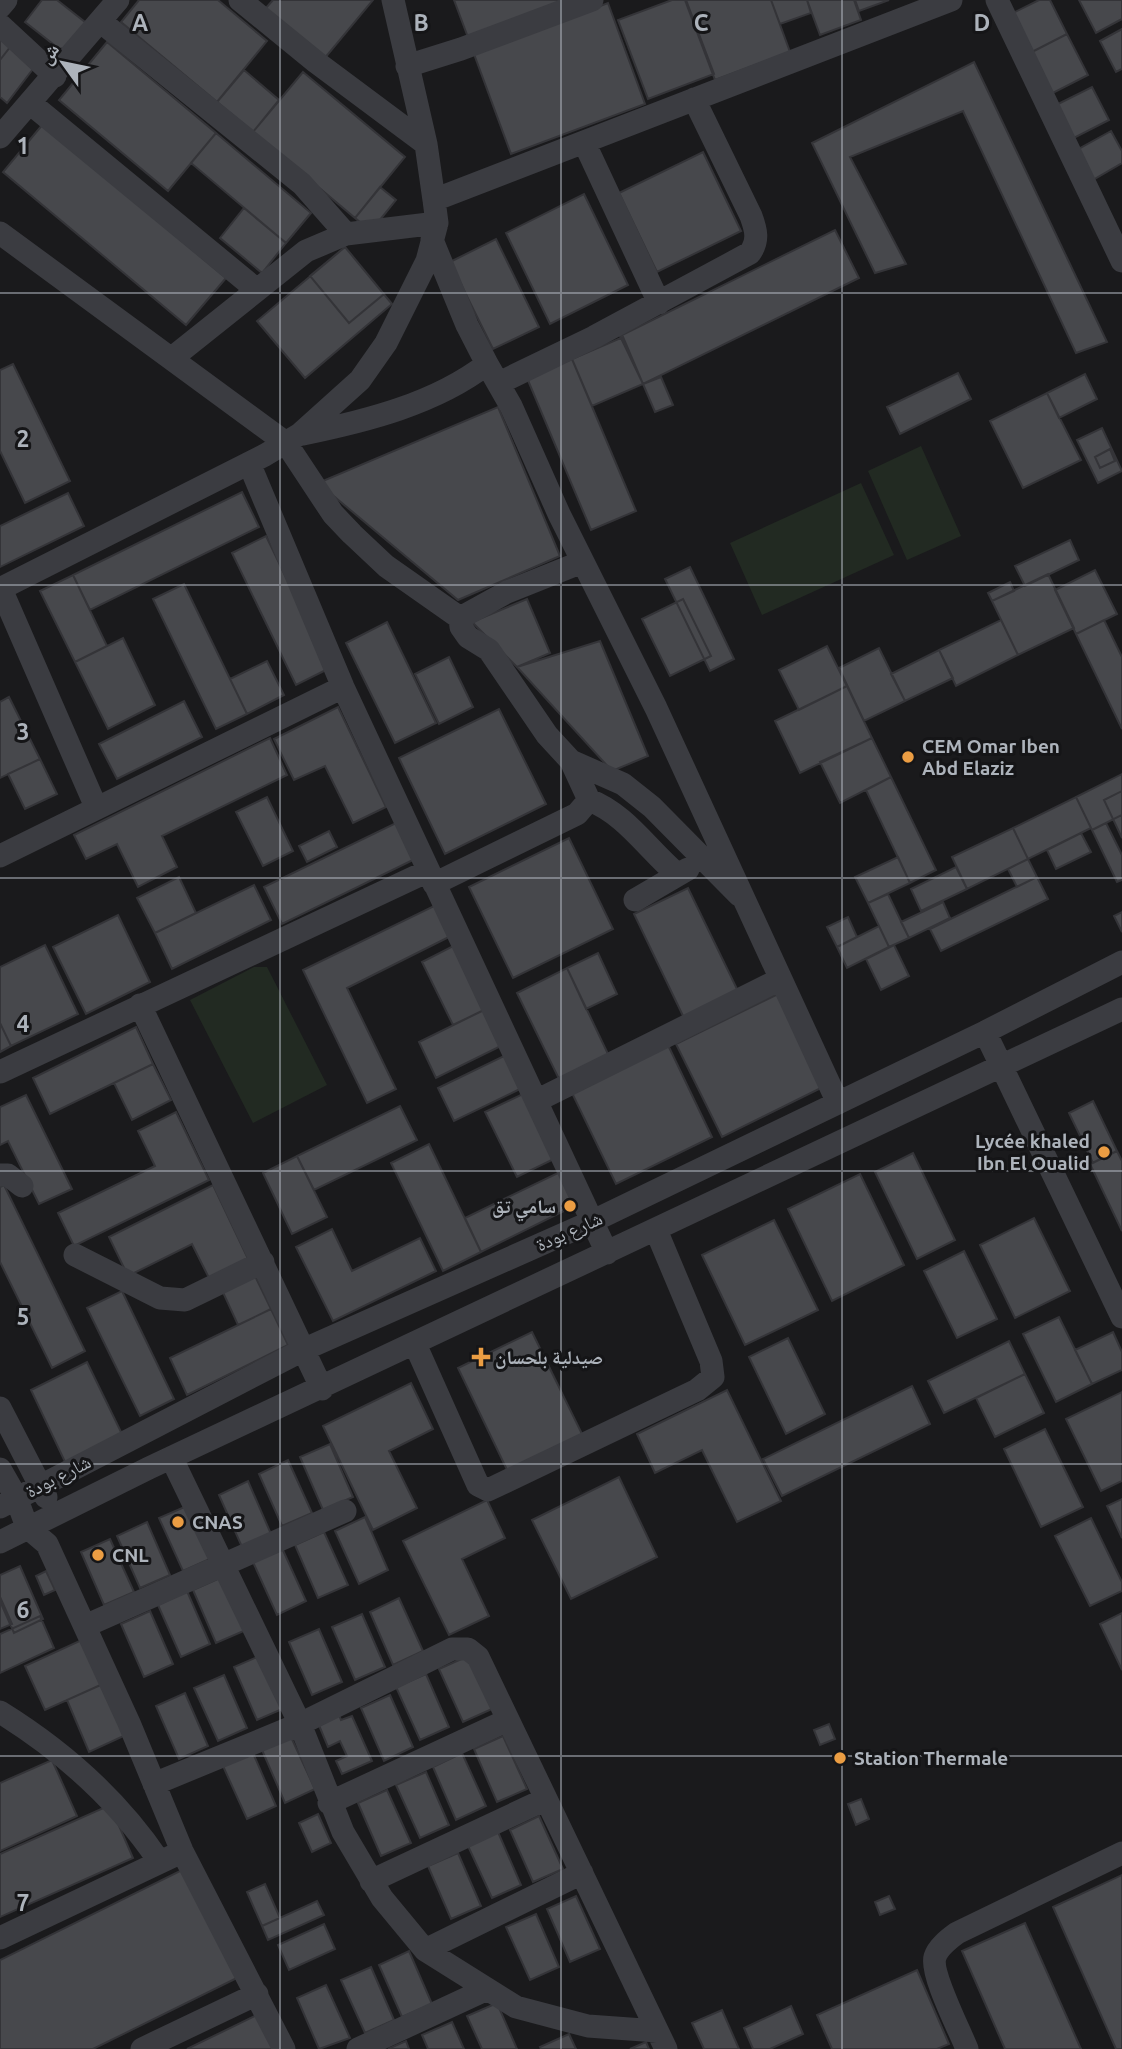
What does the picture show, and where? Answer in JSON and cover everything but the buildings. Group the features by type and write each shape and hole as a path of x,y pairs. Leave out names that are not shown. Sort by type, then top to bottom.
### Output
{"street":[{"path":"0,7 6,0"},
{"path":"0,138 118,0"},
{"path":"240,0 316,62 426,144"},
{"path":"393,0 426,144 434,200 435,232 462,314 493,373 748,905 779,980 838,1103"},
{"path":"407,66 461,49 592,0"},
{"path":"434,200 951,0"},
{"path":"997,0 1122,261"},
{"path":"100,22 302,184 346,234"},
{"path":"0,25 55,76"},
{"path":"293,438 363,422 461,382 493,373 659,303 750,253 755,245 756,232 751,216 694,99"},
{"path":"30,103 257,290"},
{"path":"584,142 659,303"},
{"path":"172,358 306,251 346,234 435,232"},
{"path":"96,807 1,589 293,438 360,380 386,343 411,298 435,232"},
{"path":"4,243 293,438 332,514 386,566 460,618 461,627 468,636 489,650 547,735 571,761 589,800 605,806 622,819 651,853 678,875"},
{"path":"249,463 343,687 607,1253"},
{"path":"460,618 507,592 582,562"},
{"path":"0,856 343,687"},
{"path":"571,761 623,784 652,807 748,905"},
{"path":"0,1072 140,1004 567,820 577,814 589,800"},
{"path":"635,900 703,861"},
{"name":"شارع بودة","path":"8,1502 304,1349 591,1222 985,1032 1122,962"},
{"path":"536,1101 779,980"},
{"path":"140,1004 322,1389"},
{"name":"شارع بودة","path":"0,1542 52,1514 322,1389 1122,1009"},
{"path":"985,1032 1122,1317"},
{"path":"0,1175 8,1175 22,1186"},
{"path":"415,1344 478,1485 483,1490 500,1484 697,1390 713,1377 711,1361 656,1230"},
{"path":"75,1255 160,1298 185,1300 263,1262"},
{"path":"0,1408 42,1484 52,1514 47,1544"},
{"path":"172,1458 300,1724 329,1802 371,1881 425,1950 516,2007 546,2017 662,2040"},
{"path":"0,1469 8,1502 27,1527 47,1544 182,1852 284,2049"},
{"path":"85,1626 345,1511"},
{"path":"154,1784 300,1724 452,1649 461,1648 478,1657 662,2040"},
{"path":"0,1712 50,1745 95,1785 133,1825 159,1861"},
{"path":"329,1802 509,1720"},
{"path":"371,1881 546,1799"},
{"path":"0,1938 182,1852"},
{"path":"967,2049 936,1971 935,1956 939,1949 957,1933 1122,1853"},
{"path":"425,1950 582,1873"},
{"path":"358,2049 485,1990"},
{"path":"142,2049 257,1994"}],"shaded area":[{"path":"921,446 961,536 907,560 868,471"},
{"path":"861,483 894,555 762,615 730,543"},
{"path":"254,967 267,967 327,1085 253,1123 190,1000"}],"place":[{"name":"CEM Omar Iben Abd Elaziz","path":"908,757"},
{"name":"Lycée khaled Ibn El Oualid","path":"1104,1152"},
{"name":"سامي تق","path":"570,1206"},
{"name":"صيدلية بلحسان","path":"481,1357"},
{"name":"CNAS","path":"178,1522"},
{"name":"CNL","path":"98,1555"},
{"name":"Station Thermale","path":"840,1758"}]}
